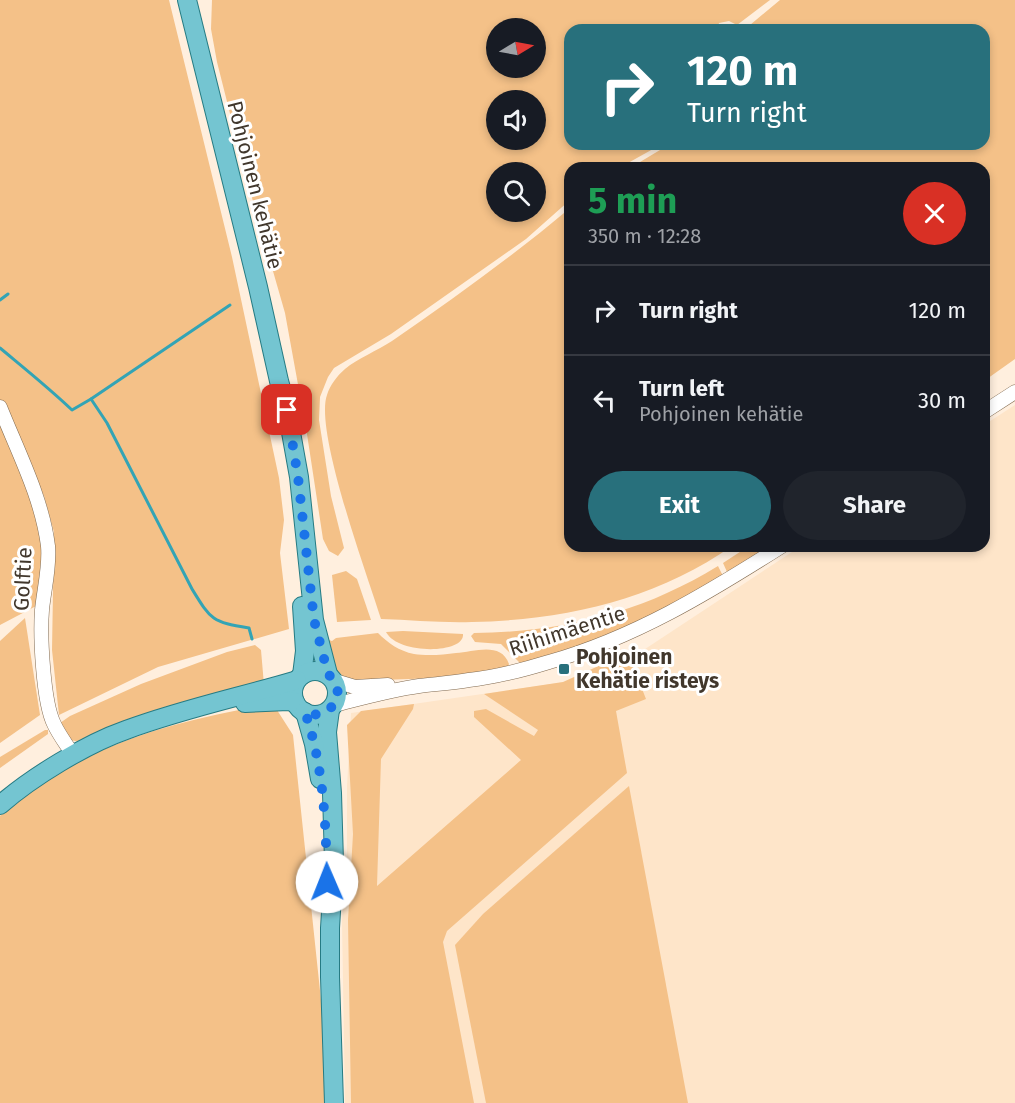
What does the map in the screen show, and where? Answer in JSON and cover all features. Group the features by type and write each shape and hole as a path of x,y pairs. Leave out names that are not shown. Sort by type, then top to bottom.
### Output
{"main road":[{"name":"Pohjoinen kehätie","path":"187,0 287,410 298,477 314,620 331,678"},
{"name":"Pohjoinen kehätie","path":"279,381 296,522 305,651 305,666 300,677"},
{"path":"0,805 23,786 73,755 123,730 166,716 219,703 230,697 318,670 331,678 338,693 327,732 334,862 330,928 334,1103"},
{"path":"300,677 293,691 318,760 326,837 327,909 330,928"},
{"path":"219,703 288,701 318,715 332,708"}],"street":[{"path":"990,408 1015,392"},
{"name":"Golftie","path":"0,407 37,500 45,528 48,566 42,612 44,677 53,722 73,755"},
{"name":"Riihimäentie","path":"332,708 417,686 514,672 609,643 688,603 772,552"},
{"name":"Riihimäentie","path":"331,678 355,687 417,686"}],"shaded area":[{"path":"0,0 169,0 232,257 279,478 284,520 280,553 289,629 158,667 59,715 52,650 54,532 44,496 21,442 25,478 43,539 43,565 38,605 0,625"},
{"path":"212,0 770,0 738,24 729,21 719,24 564,24 564,150 651,150 630,162 564,162 564,205 546,221 546,162 486,162 486,222 545,222 526,239 391,334 334,368 328,377 320,397 319,420 331,496 344,548 338,556 329,551 323,539 285,313 246,177 217,62 211,29"},
{"path":"780,0 1015,0 1015,359 990,377 990,162 640,162 660,150 990,150 990,24 751,24"},
{"path":"564,213 564,552 723,552 703,565 640,593 608,604 575,611 541,617 472,622 381,619 335,471 325,413 327,395 334,381 350,365 392,341 438,309"},
{"path":"1015,405 1015,1103 345,1103 342,921 347,853 347,787 351,713 593,678 633,657 792,552 990,552 990,421"},
{"path":"740,552 763,552 728,574 723,563"},
{"path":"718,566 723,576 618,633 521,664 501,644 475,642 471,636 474,633 539,629 601,617 660,596"},
{"path":"346,571 357,579 371,620 337,622 332,575"},
{"path":"25,618 40,715 0,743 0,641"},
{"path":"386,632 463,634 461,641 454,645 430,649 403,645 393,640"},
{"path":"378,633 394,646 414,654 451,654 486,649 500,652 509,664 507,668 437,678 353,681 341,675 331,658 326,639 332,641 336,638"},
{"path":"255,645 261,650 264,685 81,742 70,740 60,723 70,716 141,684 227,652"},
{"path":"634,650 636,659 633,666 646,699 616,711 627,773 447,931 443,942 474,1103 351,1103 348,920 353,834 347,725 361,711 414,704 381,759 377,886 521,760 474,717 474,711 486,709 534,736 538,730 484,694 563,682"},
{"path":"239,710 277,710 293,735 323,1019 326,1103 0,1103 0,816 19,799 56,774 105,749 184,722"},
{"path":"48,730 48,734 0,768 0,757"},
{"path":"629,786 688,1103 486,1103 455,945 483,914"}],"waterway":[{"path":"0,300 8,294"},
{"path":"91,399 230,305"},
{"path":"0,348 72,410 91,399 107,423 192,589 204,607 220,621 249,628 252,639"}],"place":[{"name":"Pohjoinen Kehätie risteys","path":"564,669"}],"route":[{"path":"287,410 298,477 314,620 328,674 335,681 338,693 330,710 318,715 305,712 318,760 326,837 327,882"}]}
